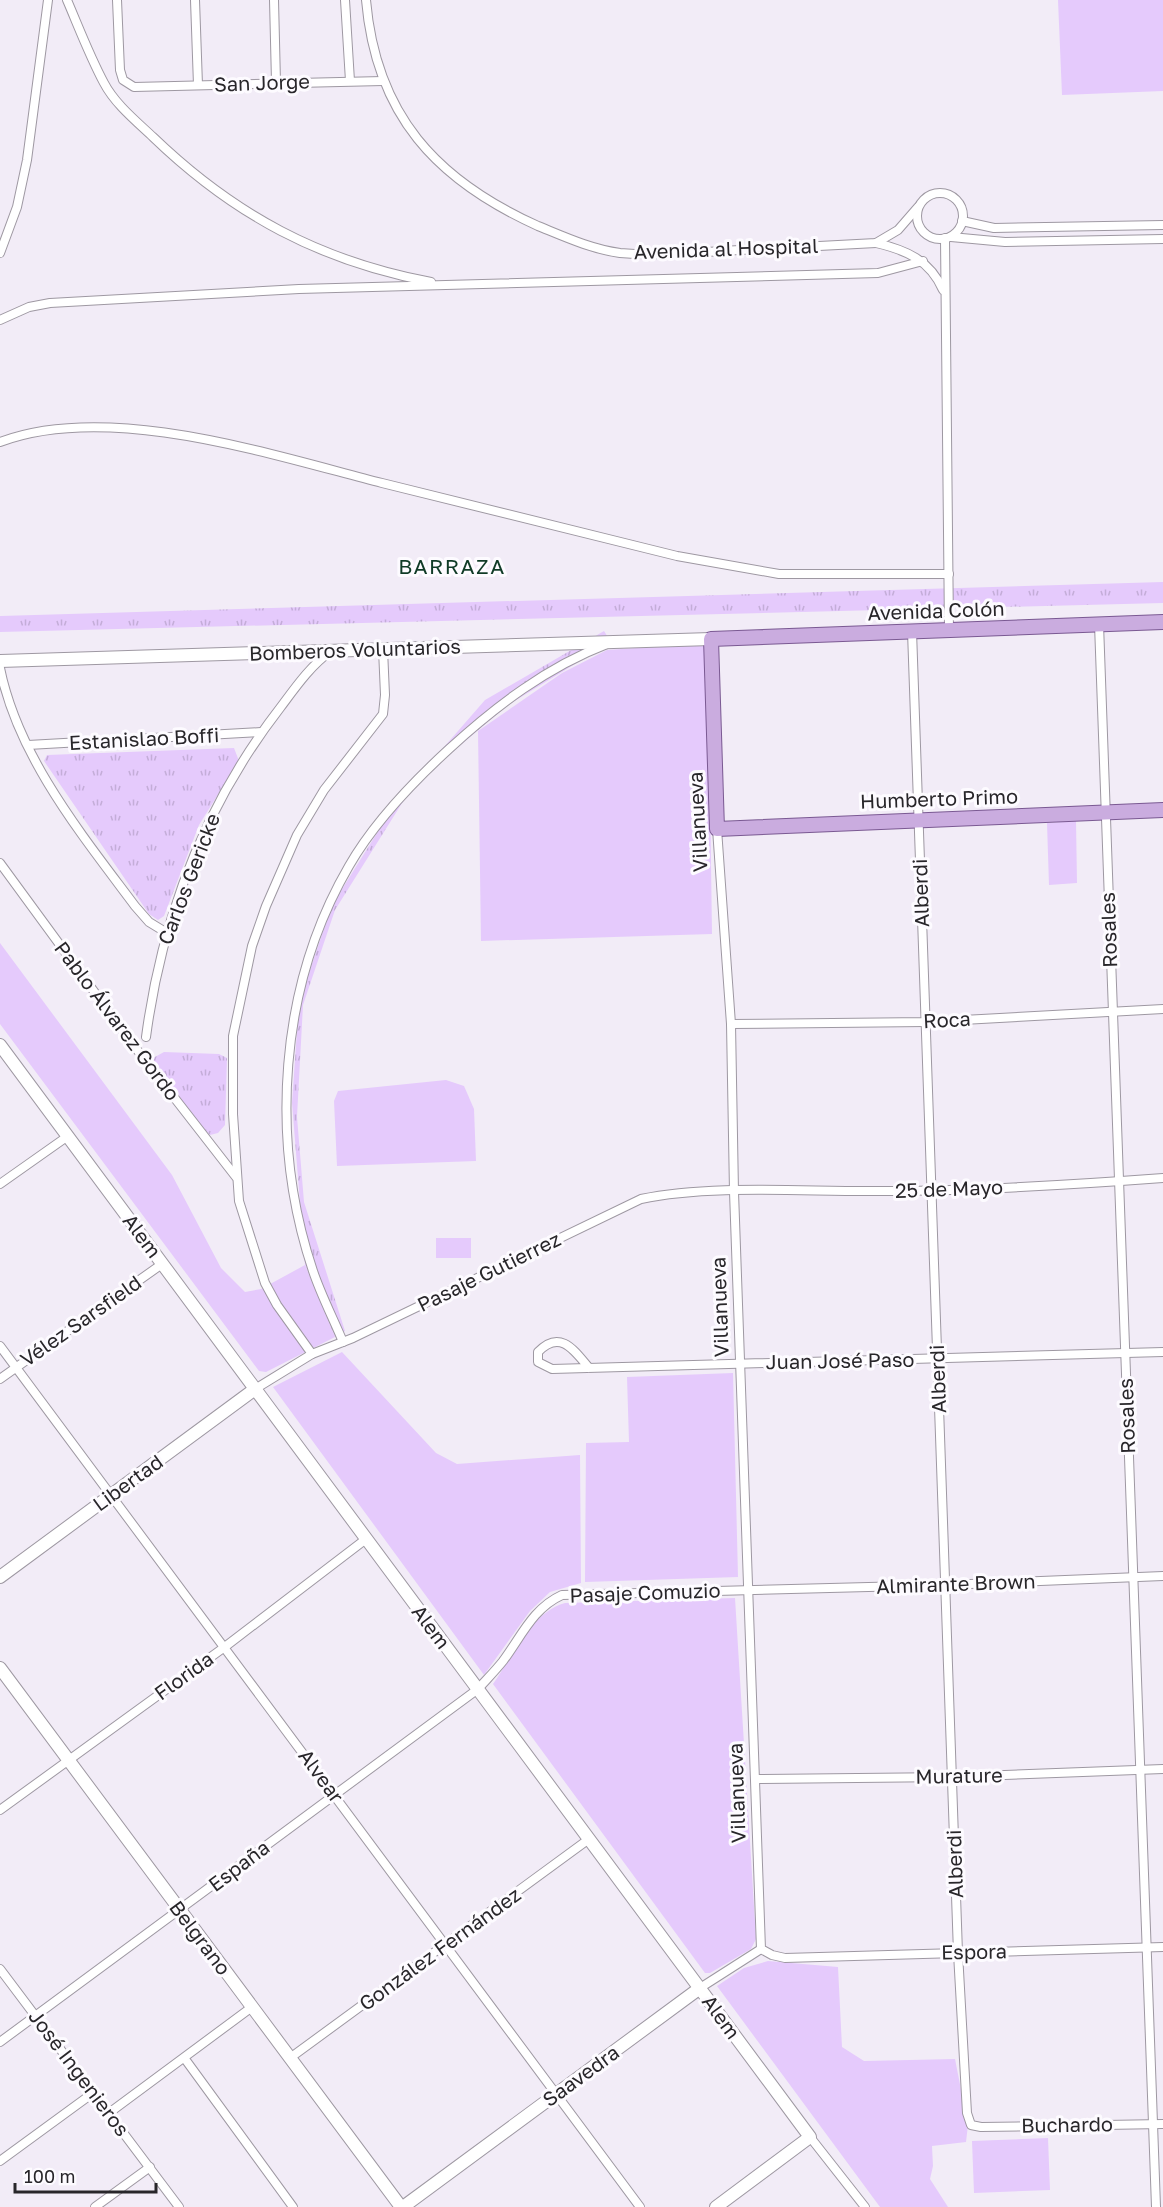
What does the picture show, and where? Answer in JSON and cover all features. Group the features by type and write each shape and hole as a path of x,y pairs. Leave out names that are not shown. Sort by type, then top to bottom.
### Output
{"main road":[{"name":"Avenida Colón","path":"711,639 1163,622"},
{"name":"Bomberos Voluntarios","path":"0,661 711,639"},
{"name":"Villanueva","path":"711,639 717,829"},
{"name":"Humberto Primo","path":"717,829 1163,810"},
{"name":"Alem","path":"0,1044 810,2137"},
{"name":"Libertad","path":"0,1577 255,1389"},
{"name":"Belgrano","path":"0,1668 402,2207"},
{"name":"Saavedra","path":"402,2207 700,1988"},
{"path":"716,2207 810,2137"}],"street":[{"path":"0,253 17,207 27,160 48,0"},
{"path":"67,0 104,84 123,108 183,166 226,199 254,218 335,257 399,276 449,285"},
{"name":"San Jorge","path":"117,0 121,77 127,84 141,88 276,82 383,81"},
{"path":"195,0 198,85"},
{"path":"274,0 276,82"},
{"path":"345,0 350,81"},
{"name":"Avenida al Hospital","path":"366,0 372,47 383,81 413,132 464,184 494,206 577,243 621,253 657,254 876,243"},
{"path":"876,243 898,230 928,195 937,192 947,193 956,198 961,206 962,221 948,238 945,294 949,630"},
{"path":"918,207 916,217 921,230 934,238 1005,243 1163,239"},
{"path":"962,221 994,228 1163,225"},
{"path":"876,243 909,253 923,261 937,277 945,294"},
{"path":"0,320 29,307 50,303 299,289 878,273 923,261"},
{"path":"0,442 25,434 78,427 161,432 310,465 711,563 784,574 949,574"},
{"name":"Rosales","path":"1099,624 1156,2207"},
{"name":"Alberdi","path":"912,631 958,1953 967,2113 971,2125"},
{"path":"343,1342 313,1271 297,1208 287,1140 290,1036 304,974 316,938 349,866 398,801 434,763 484,717 537,679 605,644 622,641"},
{"path":"312,1354 277,1305 265,1283 246,1229 236,1177 233,1036 252,946 297,835 324,790 383,714 385,695 383,649"},
{"name":"Carlos Gericke","path":"146,1037 152,991 167,933 203,831 261,732 317,661 331,651"},
{"path":"0,668 16,724 62,802 114,878 149,922 167,933"},
{"name":"Estanislao Boffi","path":"28,745 261,732"},
{"name":"Villanueva","path":"717,829 731,1024 734,1192 761,1948"},
{"name":"Pablo Álvarez Gordo","path":"0,863 131,1042 236,1177"},
{"name":"Roca","path":"731,1024 926,1022 1163,1009"},
{"path":"0,1184 68,1136"},
{"name":"25 de Mayo","path":"734,1192 932,1191 1163,1178"},
{"name":"Pasaje Gutierrez","path":"255,1389 312,1354 343,1342 641,1199 661,1195 734,1192"},
{"name":"Vélez Sarsfield","path":"0,1379 162,1264"},
{"name":"Juan José Paso","path":"590,1368 567,1344 555,1341 546,1344 538,1352 538,1362 544,1366 590,1368 1163,1352"},
{"name":"Alvear","path":"0,1346 640,2207"},
{"name":"Florida","path":"0,1810 225,1646 366,1539"},
{"name":"Almirante Brown","path":"748,1590 1163,1576"},
{"name":"Pasaje Comuzio","path":"478,1689 501,1663 526,1626 548,1601 562,1595 748,1590"},
{"name":"España","path":"0,2042 478,1689"},
{"name":"Murature","path":"756,1779 952,1777 1163,1769"},
{"name":"González Fernández","path":"290,2058 589,1839"},
{"name":"Espora","path":"761,1948 771,1955 785,1958 1163,1947"},
{"name":"Saavedra","path":"700,1988 761,1948"},
{"name":"José Ingenieros","path":"0,1969 179,2207"},
{"path":"109,2113 185,2059 252,2007"},
{"path":"185,2059 293,2207"},
{"path":"0,2161 93,2092"},
{"name":"Buchardo","path":"971,2125 1163,2124"},
{"name":"Alem","path":"810,2137 865,2207"},
{"path":"95,2207 150,2167"}],"green space":[{"path":"1058,0 1163,0 1163,91 1062,95"},
{"path":"1163,582 1163,603 0,632 0,616"},
{"path":"604,631 611,642 508,705 414,784 335,910 303,1005 297,1117 304,1202 345,1331 335,1337 305,1265 292,1103 299,1002 332,905 397,801 485,700"},
{"path":"708,643 712,934 481,941 478,731 562,673 607,650"},
{"path":"234,748 239,761 199,825 164,916 158,920 149,914 44,761 47,755"},
{"path":"1076,821 1077,883 1049,885 1047,823"},
{"path":"0,943 172,1175 221,1268 245,1292 261,1289 305,1265 335,1337 266,1372 259,1371 0,1024"},
{"path":"164,1052 219,1054 227,1058 225,1125 218,1133 210,1135 196,1122 156,1067 153,1058"},
{"path":"446,1080 464,1086 474,1109 476,1161 337,1166 334,1101 338,1091"},
{"path":"436,1238 471,1238 471,1258 436,1258"},
{"path":"342,1352 436,1453 457,1464 580,1455 581,1583 550,1592 530,1611 484,1675 273,1387"},
{"path":"733,1373 738,1577 585,1582 586,1443 629,1442 627,1377"},
{"path":"735,1598 756,1939 751,1949 710,1973 705,1973 493,1684 532,1626 553,1608 565,1603"},
{"path":"768,1961 838,1967 842,2047 864,2061 955,2059 968,2125 966,2142 932,2146 933,2166 930,2179 948,2207 880,2207 717,1986 744,1968"},
{"path":"1048,2138 1050,2190 974,2193 972,2141"}],"district":[{"name":"BARRAZA","path":"452,567"}]}
